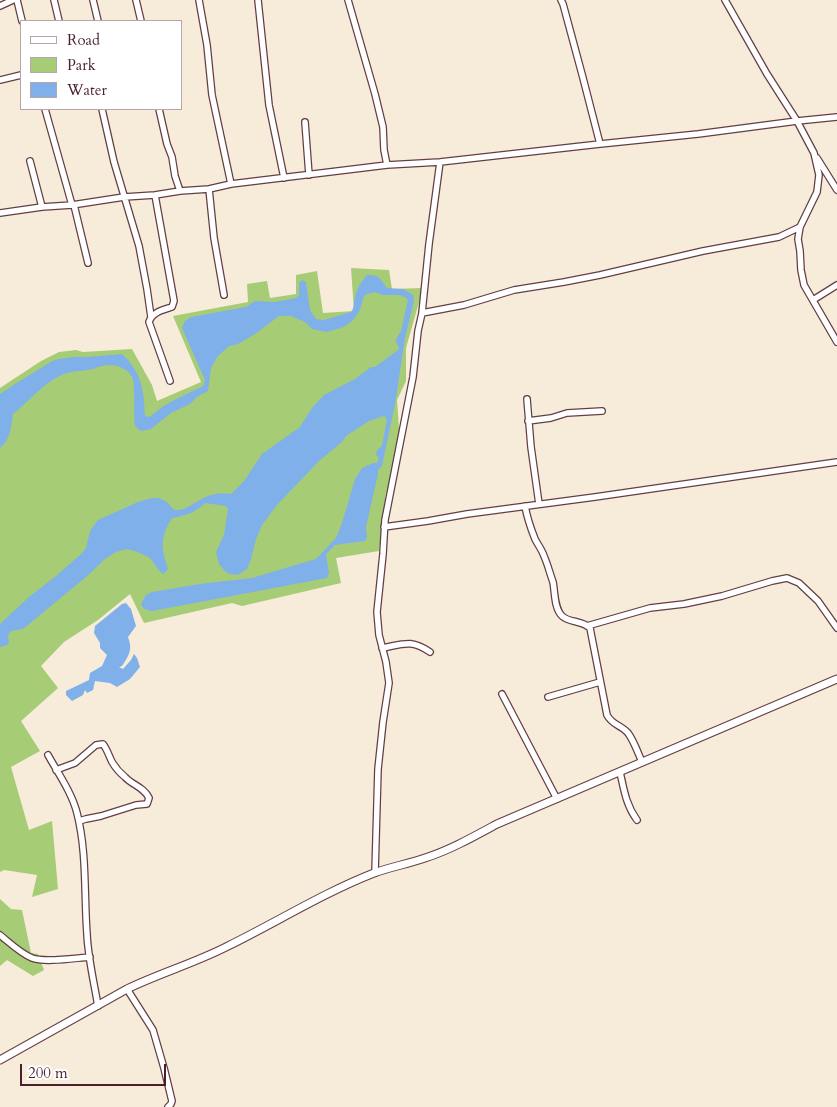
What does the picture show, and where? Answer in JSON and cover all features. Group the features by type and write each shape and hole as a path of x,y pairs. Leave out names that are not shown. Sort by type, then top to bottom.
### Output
{"street":[{"path":"0,6 13,0"},
{"path":"17,0 22,20"},
{"path":"54,0 59,20"},
{"path":"92,0 98,20"},
{"path":"136,0 141,20"},
{"path":"200,0 212,95 231,184"},
{"path":"258,0 269,106 284,178"},
{"path":"348,0 383,127 387,165"},
{"path":"561,0 584,78 600,144"},
{"path":"725,0 837,190"},
{"path":"0,80 20,75"},
{"path":"45,110 88,263"},
{"path":"102,110 114,162 139,246 151,317 149,322 170,381"},
{"path":"160,110 180,191"},
{"path":"0,213 124,197 155,196 180,191 209,189 231,184 387,165 440,162 837,117"},
{"path":"305,122 309,175"},
{"path":"814,153 818,175 817,192 800,227 798,239 801,270 804,285 837,342"},
{"path":"30,161 42,207"},
{"path":"375,873 378,769 389,683 379,635 377,612 384,527 422,313 440,162"},
{"path":"209,189 214,238 224,294"},
{"path":"151,317 172,307 174,301 155,196"},
{"path":"422,313 464,305 514,290 600,275 704,251 779,237 800,227"},
{"path":"813,300 837,285"},
{"path":"527,399 528,421 539,504"},
{"path":"528,421 551,418 567,413 602,411"},
{"path":"384,527 837,462"},
{"path":"525,506 535,539 544,556 557,608 563,617 587,626 650,608 684,604 722,596 772,580 787,578 799,583 818,601 837,628"},
{"path":"587,626 592,634 607,715 612,723 621,726 628,733 642,762"},
{"path":"382,648 410,643 417,644 430,652"},
{"path":"0,1060 127,989 228,947 326,895 375,873 424,859 450,849 497,824 837,679"},
{"path":"548,697 600,682"},
{"path":"502,694 557,799"},
{"path":"56,770 74,763 100,743 103,744 122,775 130,783 144,791 149,798 147,804 144,805 136,805 79,821"},
{"path":"48,755 72,799 79,821 84,860 87,936 98,1006"},
{"path":"620,772 627,803 637,820"},
{"path":"0,935 32,958 49,960 90,957"},
{"path":"127,989 154,1033 172,1101 168,1107"}],"green space":[{"path":"351,268 389,270 392,289 423,288 406,348 406,381 397,400 401,457 386,493 379,551 336,558 341,583 242,606 232,603 144,623 130,594 98,620 64,642 41,666 58,688 21,721 40,751 11,767 29,830 52,821 58,889 32,897 37,875 4,870 0,872 0,388 41,361 59,352 132,349 152,385 157,401 201,382 173,316 248,302 247,284 267,281 270,298 296,294 296,275 317,271 323,313 354,311"},
{"path":"0,899 11,909 22,910 31,953 38,954 44,970 33,976 7,960 0,966"}],"water":[{"path":"367,275 379,278 387,288 403,289 413,295 414,301 405,338 395,404 382,466 378,470 366,527 367,537 365,541 335,545 326,554 329,573 327,578 152,611 145,609 141,604 146,595 152,592 252,578 316,559 336,538 355,479 362,468 377,463 379,458 376,455 377,450 382,446 387,419 384,416 369,421 346,436 277,505 262,525 247,569 238,575 229,574 224,570 219,564 216,552 224,535 228,509 226,506 205,503 190,513 172,518 165,531 163,542 168,569 163,574 150,558 138,552 127,549 116,552 105,559 23,629 9,633 9,642 7,645 0,647 0,624 81,554 86,548 90,531 98,520 138,502 152,498 159,498 167,502 174,510 181,510 211,495 219,493 231,494 244,481 262,454 300,427 312,408 324,395 355,379 371,367 375,367 398,350 396,339 401,331 408,300 400,295 382,295 375,292 367,294 364,296 359,312 352,321 344,327 327,332 312,329 305,322 291,316 279,316 255,334 238,344 229,346 218,356 211,368 208,391 198,396 190,404 171,413 151,429 141,431 135,426 132,377 123,368 115,366 106,365 91,370 66,373 49,383 13,414 8,437 0,448 0,394 54,360 122,354 138,375 143,390 145,416 150,417 168,403 203,386 205,380 182,328 185,321 191,317 246,307 255,301 275,302 296,298 299,295 299,283 302,280 306,282 310,310 316,319 324,320 351,312 358,288"},
{"path":"126,603 131,609 136,626 128,637 130,649 128,655 122,666 119,667 123,669 134,654 140,667 130,679 117,687 110,683 95,681 93,690 87,693 85,690 83,695 72,701 66,695 66,691 89,680 90,673 102,666 107,655 100,648 100,643 94,633 95,626 122,604"}]}
